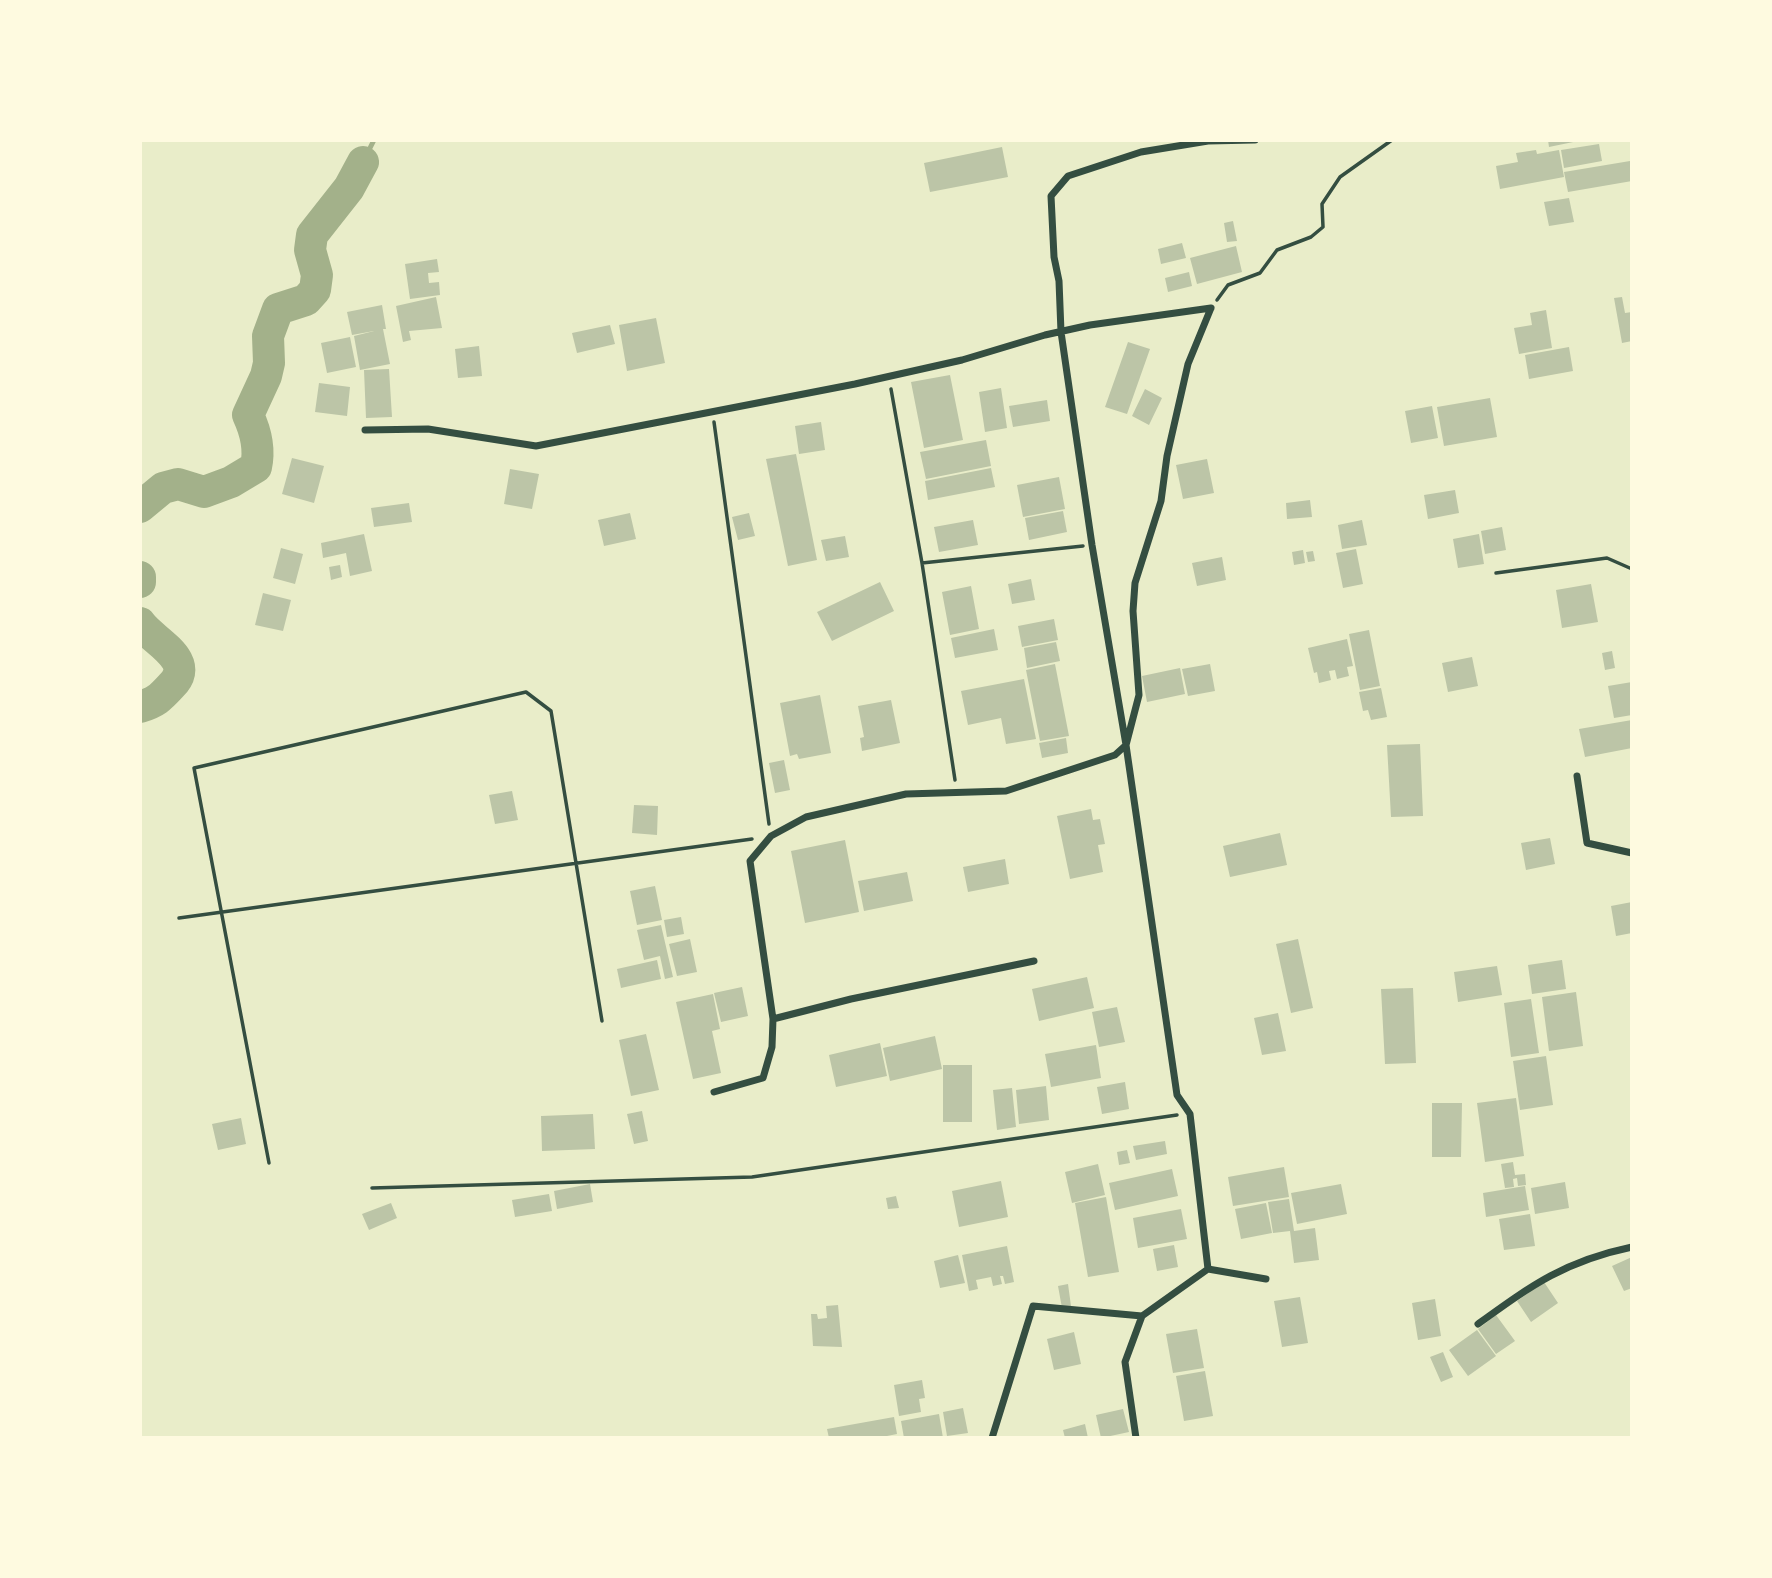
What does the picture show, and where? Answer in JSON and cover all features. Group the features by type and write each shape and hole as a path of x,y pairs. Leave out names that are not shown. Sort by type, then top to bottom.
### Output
{"street":[{"path":"1208,1269 1190,1114 1177,1095 1126,745 1092,545 1061,332 1051,196 1068,176 1141,152 1208,141 1255,140"},
{"path":"365,430 428,429 536,446 962,360 1061,332 1116,321 1211,308"},
{"path":"714,1092 763,1078 772,1047 773,1020 750,862 771,836 806,817 905,794 1006,791 1115,755 1126,745 1139,695 1133,611 1135,583 1161,501 1167,456 1188,364 1211,308"},
{"path":"1577,776 1587,843 1632,853"},
{"path":"773,1020 852,999 1034,961"},
{"path":"1478,1324 1550,1274 1582,1259 1632,1247"},
{"path":"1136,1438 1125,1362 1142,1316 1208,1269 1266,1279"},
{"path":"992,1438 1033,1306 1142,1316"}],"path":[{"path":"1211,308 1228,285 1260,273 1277,250 1311,237 1323,227 1321,204 1340,177 1392,140"},
{"path":"888,376 922,563 957,793"},
{"path":"179,918 771,836 712,410"},
{"path":"922,563 1092,545"},
{"path":"1496,573 1607,558 1632,569"},
{"path":"269,1163 194,768 526,692 551,711 602,1021"},
{"path":"372,1188 752,1177 1190,1114"}],"building":[{"path":"1548,140 1578,140 1578,141 1549,147"},
{"path":"1599,144 1602,161 1564,168 1561,150"},
{"path":"1002,147 1008,177 930,192 924,163"},
{"path":"1536,150 1537,154 1559,150 1564,177 1500,189 1496,166 1518,162 1516,153"},
{"path":"1630,161 1632,181 1568,192 1564,172"},
{"path":"1569,198 1574,222 1549,226 1544,202"},
{"path":"1233,221 1237,241 1227,242 1224,223"},
{"path":"1182,243 1186,258 1161,264 1158,249"},
{"path":"1236,246 1242,272 1197,284 1190,258"},
{"path":"437,259 439,272 428,273 429,283 439,282 440,295 410,299 405,264"},
{"path":"1189,272 1192,286 1168,292 1165,278"},
{"path":"436,297 442,328 409,331 411,340 403,342 396,306"},
{"path":"1622,297 1625,313 1632,312 1632,341 1622,343 1614,298"},
{"path":"382,305 386,329 383,329 390,364 360,370 354,336 374,331 352,335 347,312"},
{"path":"1546,310 1552,348 1519,354 1514,328 1532,325 1530,313"},
{"path":"656,318 665,363 627,371 619,325"},
{"path":"610,325 615,344 577,353 572,333"},
{"path":"350,337 356,367 327,373 321,343"},
{"path":"1128,342 1150,349 1127,414 1105,407"},
{"path":"479,346 482,376 458,378 455,349"},
{"path":"1569,347 1573,371 1529,379 1525,355"},
{"path":"389,369 392,417 366,418 364,370"},
{"path":"950,375 963,440 924,448 911,382"},
{"path":"319,383 350,387 347,416 315,412"},
{"path":"1001,388 1007,428 985,432 979,392"},
{"path":"1145,389 1162,398 1149,425 1132,416"},
{"path":"1490,398 1497,437 1444,446 1437,407"},
{"path":"1047,400 1050,421 1013,427 1009,406"},
{"path":"1432,406 1438,438 1411,443 1405,411"},
{"path":"821,422 825,450 799,454 795,426"},
{"path":"986,440 991,466 926,479 920,452"},
{"path":"796,454 817,560 788,566 766,459"},
{"path":"292,458 324,466 314,503 282,494"},
{"path":"1207,459 1214,493 1183,499 1176,465"},
{"path":"991,468 995,487 928,500 925,481"},
{"path":"510,469 539,474 532,509 504,504"},
{"path":"1059,477 1065,509 1023,517 1017,485"},
{"path":"1455,490 1459,513 1428,519 1424,495"},
{"path":"1310,500 1312,517 1287,519 1286,503"},
{"path":"409,503 412,522 374,527 371,508"},
{"path":"1063,511 1067,532 1029,540 1025,518"},
{"path":"630,513 636,539 604,546 598,520"},
{"path":"749,513 755,536 738,540 732,517"},
{"path":"973,520 978,545 939,552 934,527"},
{"path":"1362,520 1367,545 1342,549 1338,525"},
{"path":"1502,527 1506,550 1485,554 1481,531"},
{"path":"364,534 372,571 350,576 346,553 323,558 321,543"},
{"path":"1479,534 1484,564 1458,568 1453,539"},
{"path":"845,536 849,557 826,561 821,540"},
{"path":"281,548 303,554 295,584 273,578"},
{"path":"1356,549 1363,584 1343,588 1336,553"},
{"path":"1303,550 1305,563 1294,565 1292,552"},
{"path":"1313,551 1315,561 1308,562 1306,552"},
{"path":"1222,557 1226,580 1197,586 1192,563"},
{"path":"340,565 342,577 331,580 329,567"},
{"path":"1031,579 1035,600 1012,604 1008,584"},
{"path":"880,582 894,611 832,641 817,612"},
{"path":"1591,584 1598,622 1562,628 1556,590"},
{"path":"971,586 979,629 950,635 942,592"},
{"path":"263,593 291,600 283,631 255,625"},
{"path":"1054,619 1058,640 1022,647 1018,626"},
{"path":"994,629 998,650 955,658 951,638"},
{"path":"1369,630 1380,686 1360,690 1349,634"},
{"path":"1347,639 1353,666 1347,667 1349,676 1337,679 1335,670 1329,671 1331,680 1319,683 1308,648"},
{"path":"1056,642 1060,661 1027,668 1024,648"},
{"path":"1612,651 1615,668 1605,670 1602,653"},
{"path":"1472,657 1478,686 1448,692 1442,663"},
{"path":"1055,664 1069,736 1040,741 1026,670"},
{"path":"1210,664 1215,691 1188,696 1182,669"},
{"path":"1180,668 1185,694 1147,702 1142,676"},
{"path":"1024,679 1036,739 1006,744 1001,718 968,725 961,691"},
{"path":"1632,682 1632,715 1614,718 1608,686"},
{"path":"1381,688 1387,717 1371,720 1368,710 1363,711 1359,692"},
{"path":"820,695 831,753 799,759 797,754 790,756 780,703"},
{"path":"891,700 900,743 862,751 860,738 864,737 858,706"},
{"path":"1632,720 1632,748 1585,757 1579,729"},
{"path":"1066,738 1068,753 1042,758 1039,743"},
{"path":"1420,744 1423,816 1391,817 1387,745"},
{"path":"784,760 790,790 775,793 769,763"},
{"path":"512,791 518,820 495,824 489,795"},
{"path":"634,805 658,806 657,835 632,833"},
{"path":"1091,809 1093,820 1100,819 1105,844 1098,845 1103,872 1070,879 1057,816"},
{"path":"1280,833 1287,865 1230,877 1223,846"},
{"path":"1550,838 1555,864 1526,870 1521,843"},
{"path":"845,840 859,912 805,923 791,851"},
{"path":"1005,859 1009,884 968,892 963,867"},
{"path":"907,872 913,901 864,911 858,881"},
{"path":"655,886 662,920 637,925 630,891"},
{"path":"1632,902 1632,933 1616,936 1611,906"},
{"path":"681,917 684,934 667,937 664,920"},
{"path":"661,925 673,977 665,979 660,956 644,960 637,930"},
{"path":"690,939 697,972 677,976 669,944"},
{"path":"1298,939 1313,1008 1291,1013 1276,944"},
{"path":"657,960 661,979 621,988 617,969"},
{"path":"1562,960 1566,989 1532,994 1528,965"},
{"path":"1497,966 1502,995 1458,1002 1454,972"},
{"path":"1087,977 1094,1008 1039,1021 1032,989"},
{"path":"742,987 748,1016 721,1022 714,993"},
{"path":"1413,988 1416,1063 1385,1064 1381,989"},
{"path":"1576,992 1583,1046 1549,1051 1542,997"},
{"path":"713,994 720,1029 712,1031 721,1073 693,1079 676,1002"},
{"path":"1531,999 1539,1053 1511,1057 1504,1003"},
{"path":"1117,1007 1125,1042 1099,1047 1092,1012"},
{"path":"1278,1013 1286,1051 1262,1055 1254,1018"},
{"path":"646,1034 659,1090 631,1096 619,1040"},
{"path":"935,1036 942,1069 890,1081 883,1048"},
{"path":"880,1043 887,1076 836,1087 829,1055"},
{"path":"1096,1045 1101,1078 1051,1087 1045,1054"},
{"path":"1546,1056 1553,1105 1520,1110 1513,1061"},
{"path":"943,1065 972,1065 972,1122 943,1122"},
{"path":"1125,1082 1129,1109 1102,1114 1097,1087"},
{"path":"1046,1086 1049,1120 1019,1124 1016,1090"},
{"path":"1012,1088 1016,1127 997,1130 993,1090"},
{"path":"1516,1098 1524,1156 1485,1162 1477,1103"},
{"path":"1432,1103 1462,1103 1461,1157 1432,1157"},
{"path":"642,1111 648,1141 634,1144 627,1114"},
{"path":"593,1114 595,1149 542,1151 541,1116"},
{"path":"241,1118 246,1144 218,1150 212,1124"},
{"path":"1165,1141 1167,1154 1136,1160 1133,1146"},
{"path":"1127,1150 1130,1163 1119,1165 1117,1152"},
{"path":"1513,1162 1515,1175 1525,1174 1526,1185 1518,1186 1517,1178 1513,1179 1514,1187 1505,1188 1501,1164"},
{"path":"1098,1164 1105,1195 1072,1203 1065,1172"},
{"path":"1284,1167 1289,1197 1233,1206 1228,1177"},
{"path":"1172,1169 1178,1196 1115,1210 1109,1183"},
{"path":"1001,1181 1008,1217 959,1227 952,1191"},
{"path":"1565,1182 1569,1208 1535,1214 1531,1188"},
{"path":"590,1184 593,1202 557,1209 554,1191"},
{"path":"1341,1184 1347,1214 1297,1224 1291,1193"},
{"path":"1525,1186 1529,1210 1486,1217 1483,1193"},
{"path":"549,1194 552,1211 515,1217 512,1200"},
{"path":"896,1196 899,1208 888,1209 886,1198"},
{"path":"1106,1197 1119,1272 1088,1277 1075,1203"},
{"path":"1289,1199 1294,1231 1315,1228 1319,1260 1294,1263 1290,1231 1273,1233 1268,1202"},
{"path":"391,1203 397,1218 369,1230 362,1214"},
{"path":"1266,1203 1272,1233 1241,1239 1235,1209"},
{"path":"1181,1209 1187,1239 1138,1248 1133,1218"},
{"path":"1530,1214 1535,1246 1504,1250 1499,1219"},
{"path":"1174,1245 1178,1267 1157,1271 1153,1249"},
{"path":"1007,1246 1014,1282 1005,1284 1003,1276 1000,1276 1002,1284 993,1286 991,1277 976,1280 978,1289 969,1291 962,1255"},
{"path":"958,1255 965,1283 940,1288 934,1261"},
{"path":"1632,1257 1632,1288 1624,1291 1612,1266"},
{"path":"1544,1282 1558,1303 1531,1322 1517,1301"},
{"path":"1068,1284 1071,1306 1062,1308 1058,1286"},
{"path":"1300,1297 1308,1343 1282,1347 1274,1301"},
{"path":"1435,1299 1441,1336 1418,1340 1412,1303"},
{"path":"838,1305 842,1347 813,1346 811,1314 817,1314 818,1319 827,1318 826,1306"},
{"path":"1496,1315 1515,1341 1496,1354 1478,1329"},
{"path":"1197,1329 1204,1368 1173,1373 1166,1334"},
{"path":"1477,1330 1496,1356 1468,1376 1449,1350"},
{"path":"1074,1332 1081,1364 1054,1370 1047,1339"},
{"path":"1443,1352 1453,1377 1441,1382 1430,1357"},
{"path":"1205,1371 1213,1416 1184,1421 1176,1376"},
{"path":"922,1380 925,1398 919,1399 921,1412 899,1416 894,1385"},
{"path":"963,1408 968,1433 947,1436 943,1412"},
{"path":"1123,1409 1129,1432 1101,1438 1096,1415"},
{"path":"939,1414 943,1438 904,1438 901,1421"},
{"path":"894,1417 897,1434 877,1438 829,1438 827,1429"},
{"path":"1085,1424 1088,1438 1065,1438 1063,1430"}],"waterway":[{"path":"363,162 374,140"},
{"path":"140,507 163,488 178,484 204,492 231,482 256,467 258,454 248,415 266,376 269,363 268,336 278,309 306,300 315,290 317,275 310,250 312,235 349,188 363,162"},
{"path":"140,577 140,582"},
{"path":"140,623 170,652 179,668 178,677 164,694 140,707"}]}
